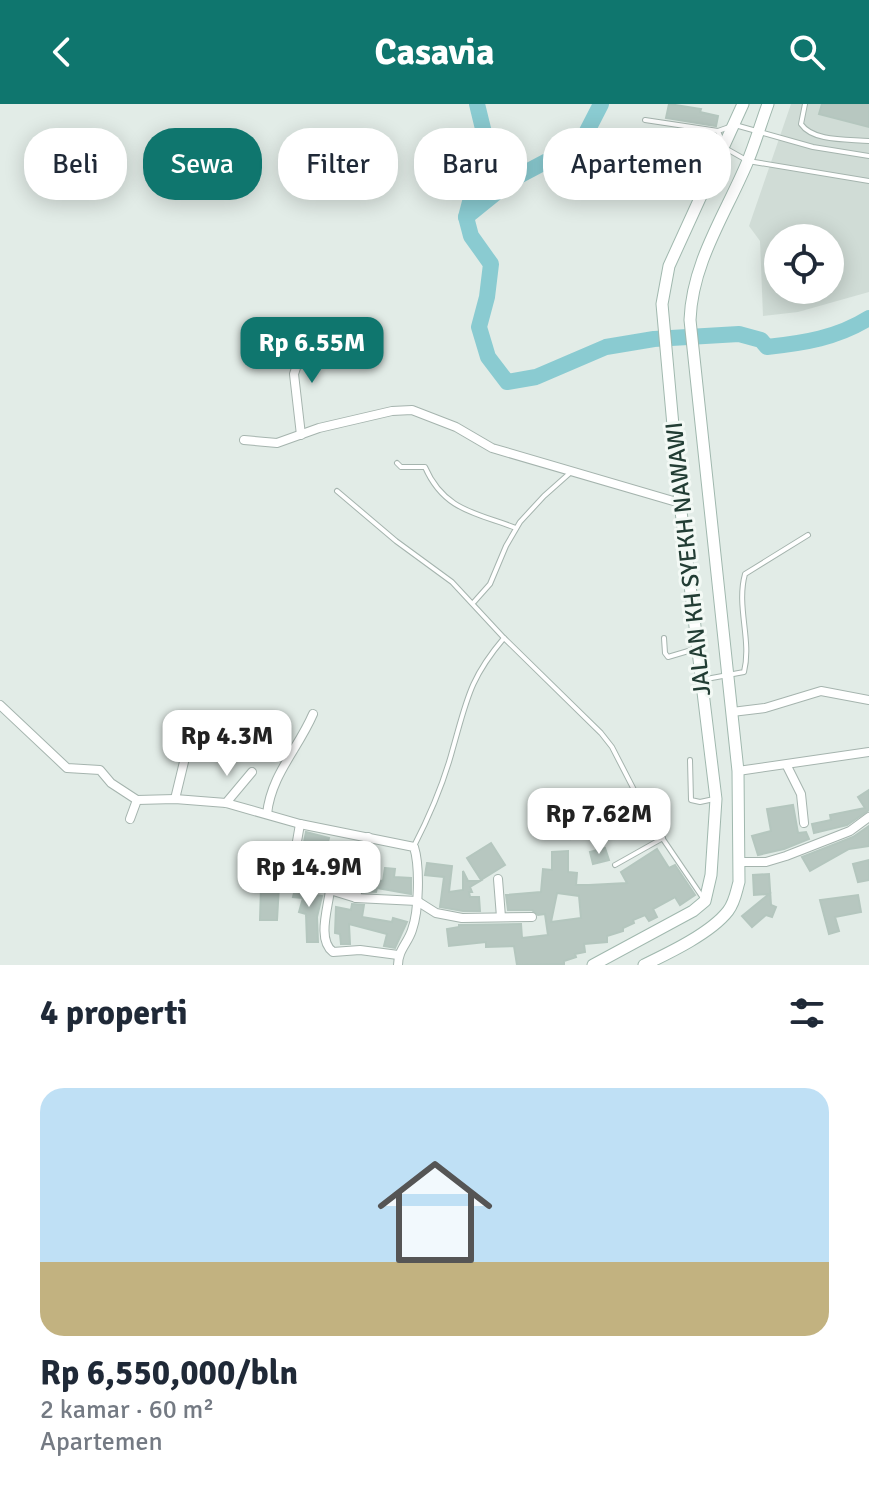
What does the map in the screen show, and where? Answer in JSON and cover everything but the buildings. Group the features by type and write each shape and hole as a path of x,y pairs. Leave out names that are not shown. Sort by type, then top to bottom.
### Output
{"main road":[{"name":"JALAN KH SYEKH NAWAWI","path":"731,134 743,104"},
{"name":"JALAN KH SYEKH NAWAWI","path":"644,965 696,936 727,912 735,899 739,862 738,771 693,362 691,292 699,263 748,161 768,104"},
{"name":"JALAN KH SYEKH NAWAWI","path":"700,200 669,266 662,304 680,503 716,799 713,859 705,901"},
{"path":"593,965 693,911 705,901"}],"street":[{"path":"301,435 294,374 296,367 303,356 314,350 343,346"},
{"path":"244,440 277,443 319,428 377,414 412,410 456,427 492,448 680,503"},
{"path":"732,712 765,708 821,691 869,700"},
{"path":"0,705 67,768 100,770 111,783 137,800 226,803 300,824 414,847 417,901 411,933 398,955 398,965"},
{"path":"267,814 273,785 302,739 313,714"},
{"path":"175,799 190,737 189,731 179,723"},
{"path":"738,771 869,752"},
{"path":"787,766 801,794 804,823"},
{"path":"226,803 252,772"},
{"path":"130,819 137,800"},
{"path":"739,862 766,862 800,851 828,837 850,831 869,817"},
{"path":"289,888 300,824"},
{"path":"356,898 368,837"},
{"path":"291,867 310,873 330,890 356,898 417,901 443,915 532,917"},
{"path":"498,879 501,917"},
{"path":"330,890 324,938 329,950 380,951 398,955"}],"lane":[{"path":"805,104 801,124 806,132 816,136 869,141"},
{"path":"645,120 698,128"},
{"path":"726,128 735,125 813,147 869,156"},
{"path":"813,147 816,136"},
{"path":"731,151 748,161 869,181"},
{"path":"397,463 401,467 425,467 437,488 456,506 516,528"},
{"path":"474,602 490,584 516,528 544,496 571,472"},
{"path":"337,491 474,602 504,638 601,733 612,747 648,817 705,901"},
{"path":"701,680 744,672 748,658 741,589 745,574 808,535"},
{"path":"414,847 443,778 472,682 485,660 504,638"},
{"path":"664,638 668,657 698,648"},
{"path":"690,760 691,800 716,799"},
{"path":"606,838 648,817"},
{"path":"615,865 663,838"}],"shaded area":[{"path":"791,104 869,104 869,292 844,299 844,224 764,224 764,304 826,304 798,312 763,316 760,241 749,226"}],"waterway":[{"path":"466,217 486,141 477,104"},
{"path":"601,104 581,143 513,179 466,217 471,236 491,264 479,327 488,357 507,382 536,377 606,347 654,339 739,334 761,340 767,347 820,338 869,318"}]}
